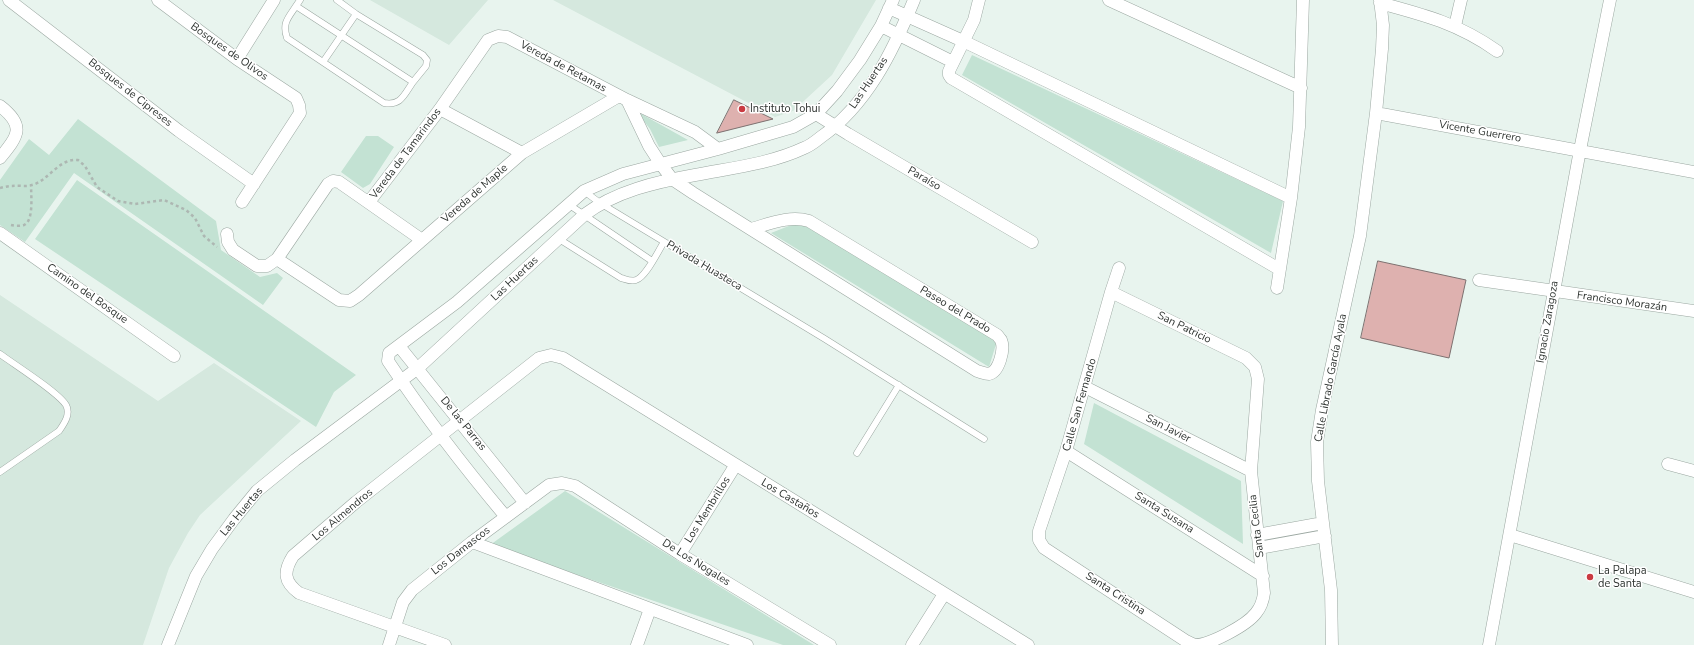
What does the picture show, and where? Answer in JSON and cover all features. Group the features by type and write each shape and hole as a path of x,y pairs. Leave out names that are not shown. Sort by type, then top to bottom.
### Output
{"street":[{"name":"Bosques de Olivos","path":"159,0 237,59 296,98 300,113 254,184"},
{"path":"237,59 274,0"},
{"name":"Las Huertas","path":"168,645 196,576 212,549 234,518 257,491 295,460 402,382 584,215 600,203 631,190 672,179 778,158 805,148 836,127 855,106 882,67 914,0"},
{"path":"980,0 974,20 949,71 951,78 1280,269"},
{"path":"1109,0 1301,88"},
{"path":"1277,288 1291,198 1299,127 1303,0"},
{"path":"1455,26 1461,0"},
{"name":"Ignacio Zaragoza","path":"1489,645 1580,150 1610,0"},
{"name":"Bosques de Cipreses","path":"13,1 179,131 254,184"},
{"path":"1376,113 1383,25 1380,1 1455,26 1478,38 1497,51"},
{"path":"891,4 907,16 963,41 1291,198"},
{"name":"Las Huertas","path":"388,361 389,353 458,302 584,191 622,174 718,149 793,127 816,114 837,91 860,60 881,26 891,4"},
{"path":"881,26 898,36 953,62"},
{"name":"Vereda de Retamas","path":"498,36 507,37 623,98 695,132 718,149"},
{"name":"Vereda de Tamarindos","path":"277,259 328,184 338,182 369,202 440,109 488,40 498,36"},
{"path":"623,98 660,163"},
{"name":"Vereda de Maple","path":"277,259 339,300 350,301 359,296 522,153 623,98"},
{"path":"0,106 15,120 17,128 12,143 0,158"},
{"path":"440,109 522,153"},
{"name":"Vicente Guerrero","path":"1376,113 1694,172"},
{"name":"Calle Librado García Ayala","path":"1332,645 1331,590 1318,481 1317,442 1322,410 1360,236 1376,113"},
{"name":"Paraíso","path":"816,114 1032,242"},
{"name":"Paseo del Prado","path":"660,163 672,179 751,229 977,370 985,374 990,374 995,371 998,366 1002,346 998,335 809,221 792,219 751,229"},
{"path":"242,202 254,184"},
{"path":"369,202 422,240"},
{"name":"Camino del Bosque","path":"3,229 174,356"},
{"path":"227,234 228,242 233,250 257,266 267,266 277,259"},
{"name":"Calle San Fernando","path":"1039,540 1038,531 1066,451 1119,268"},
{"name":"Francisco Morazán","path":"1479,280 1694,311"},
{"name":"San Patricio","path":"1111,292 1246,358 1255,367"},
{"name":"De las Parras","path":"399,346 461,421 525,503"},
{"name":"Los Almendros","path":"445,645 299,593 290,587 286,575 288,565 293,556 356,502 461,421 539,358 551,355"},
{"name":"Los Castaños","path":"551,355 563,358 735,466 1028,645"},
{"name":"De las Parras","path":"388,361 471,475 506,517"},
{"name":"Santa Cecilia","path":"1195,645 1218,639 1238,628 1255,614 1262,604 1264,593 1250,471 1258,379 1255,367"},
{"name":"San Javier","path":"1085,387 1250,471"},
{"name":"Santa Susana","path":"1066,451 1262,576"},
{"path":"1668,464 1694,471"},
{"name":"Los Membrillos","path":"680,554 735,466"},
{"name":"Los Damascos","path":"388,645 404,602 412,590 472,542 550,485 562,483"},
{"name":"De Los Nogales","path":"562,483 575,486 680,554 830,645"},
{"path":"1257,535 1323,523"},
{"path":"1510,535 1694,592"},
{"path":"1259,548 1325,536"},
{"name":"Santa Cristina","path":"1039,540 1044,548 1195,645"},
{"path":"472,542 747,645"},
{"path":"912,645 944,594"},
{"path":"637,645 650,609"}],"lane":[{"path":"300,0 286,21 284,29 287,38 384,103 392,104 399,101 426,66 427,60 423,55 356,14 337,0"},
{"path":"296,6 413,82"},
{"path":"323,62 356,14"},
{"name":"Privada Huasteca","path":"584,191 600,203 899,385 984,439"},
{"path":"568,204 652,261"},
{"path":"559,238 620,278 629,281 636,280 643,276 664,242"},
{"path":"0,354 53,392 66,406 68,415 65,423 59,431 0,471"},
{"path":"857,453 899,385"}],"path":[{"path":"0,188 31,185 45,178 58,167 70,160 78,160 85,166 98,187 111,198 118,201 135,204 164,200 169,201 186,210 195,218 204,236 212,244 216,247 233,250"},
{"path":"3,229 24,225 28,221 31,215 31,185"}],"shaded area":[{"path":"370,0 488,0 449,45"},
{"path":"553,0 876,0 832,75 793,111 775,117"},
{"path":"972,55 1283,201 1271,253 962,75"},
{"path":"636,111 688,140 659,147 650,129"},
{"path":"78,119 216,221 221,250 260,277 277,273 283,278 263,305 74,173 25,242 0,225 0,180 29,139 49,155"},
{"path":"366,136 378,136 394,147 370,184 363,188 341,172"},
{"path":"77,180 356,375 334,392 316,427 35,239"},
{"path":"799,222 997,341 989,367 771,233"},
{"path":"0,295 158,401 214,363 301,421 200,515 188,533 169,568 143,645 0,645"},
{"path":"1094,403 1241,481 1243,544 1084,444"},
{"path":"565,491 814,645 783,645 490,545"}],"building":[{"name":"Instituto Tohui","path":"734,100 773,119 717,133"},
{"path":"1378,261 1466,280 1449,358 1361,338"}],"place":[{"name":"Instituto Tohui","path":"742,109"},
{"name":"La Palapa de Santa","path":"1590,577"}]}
